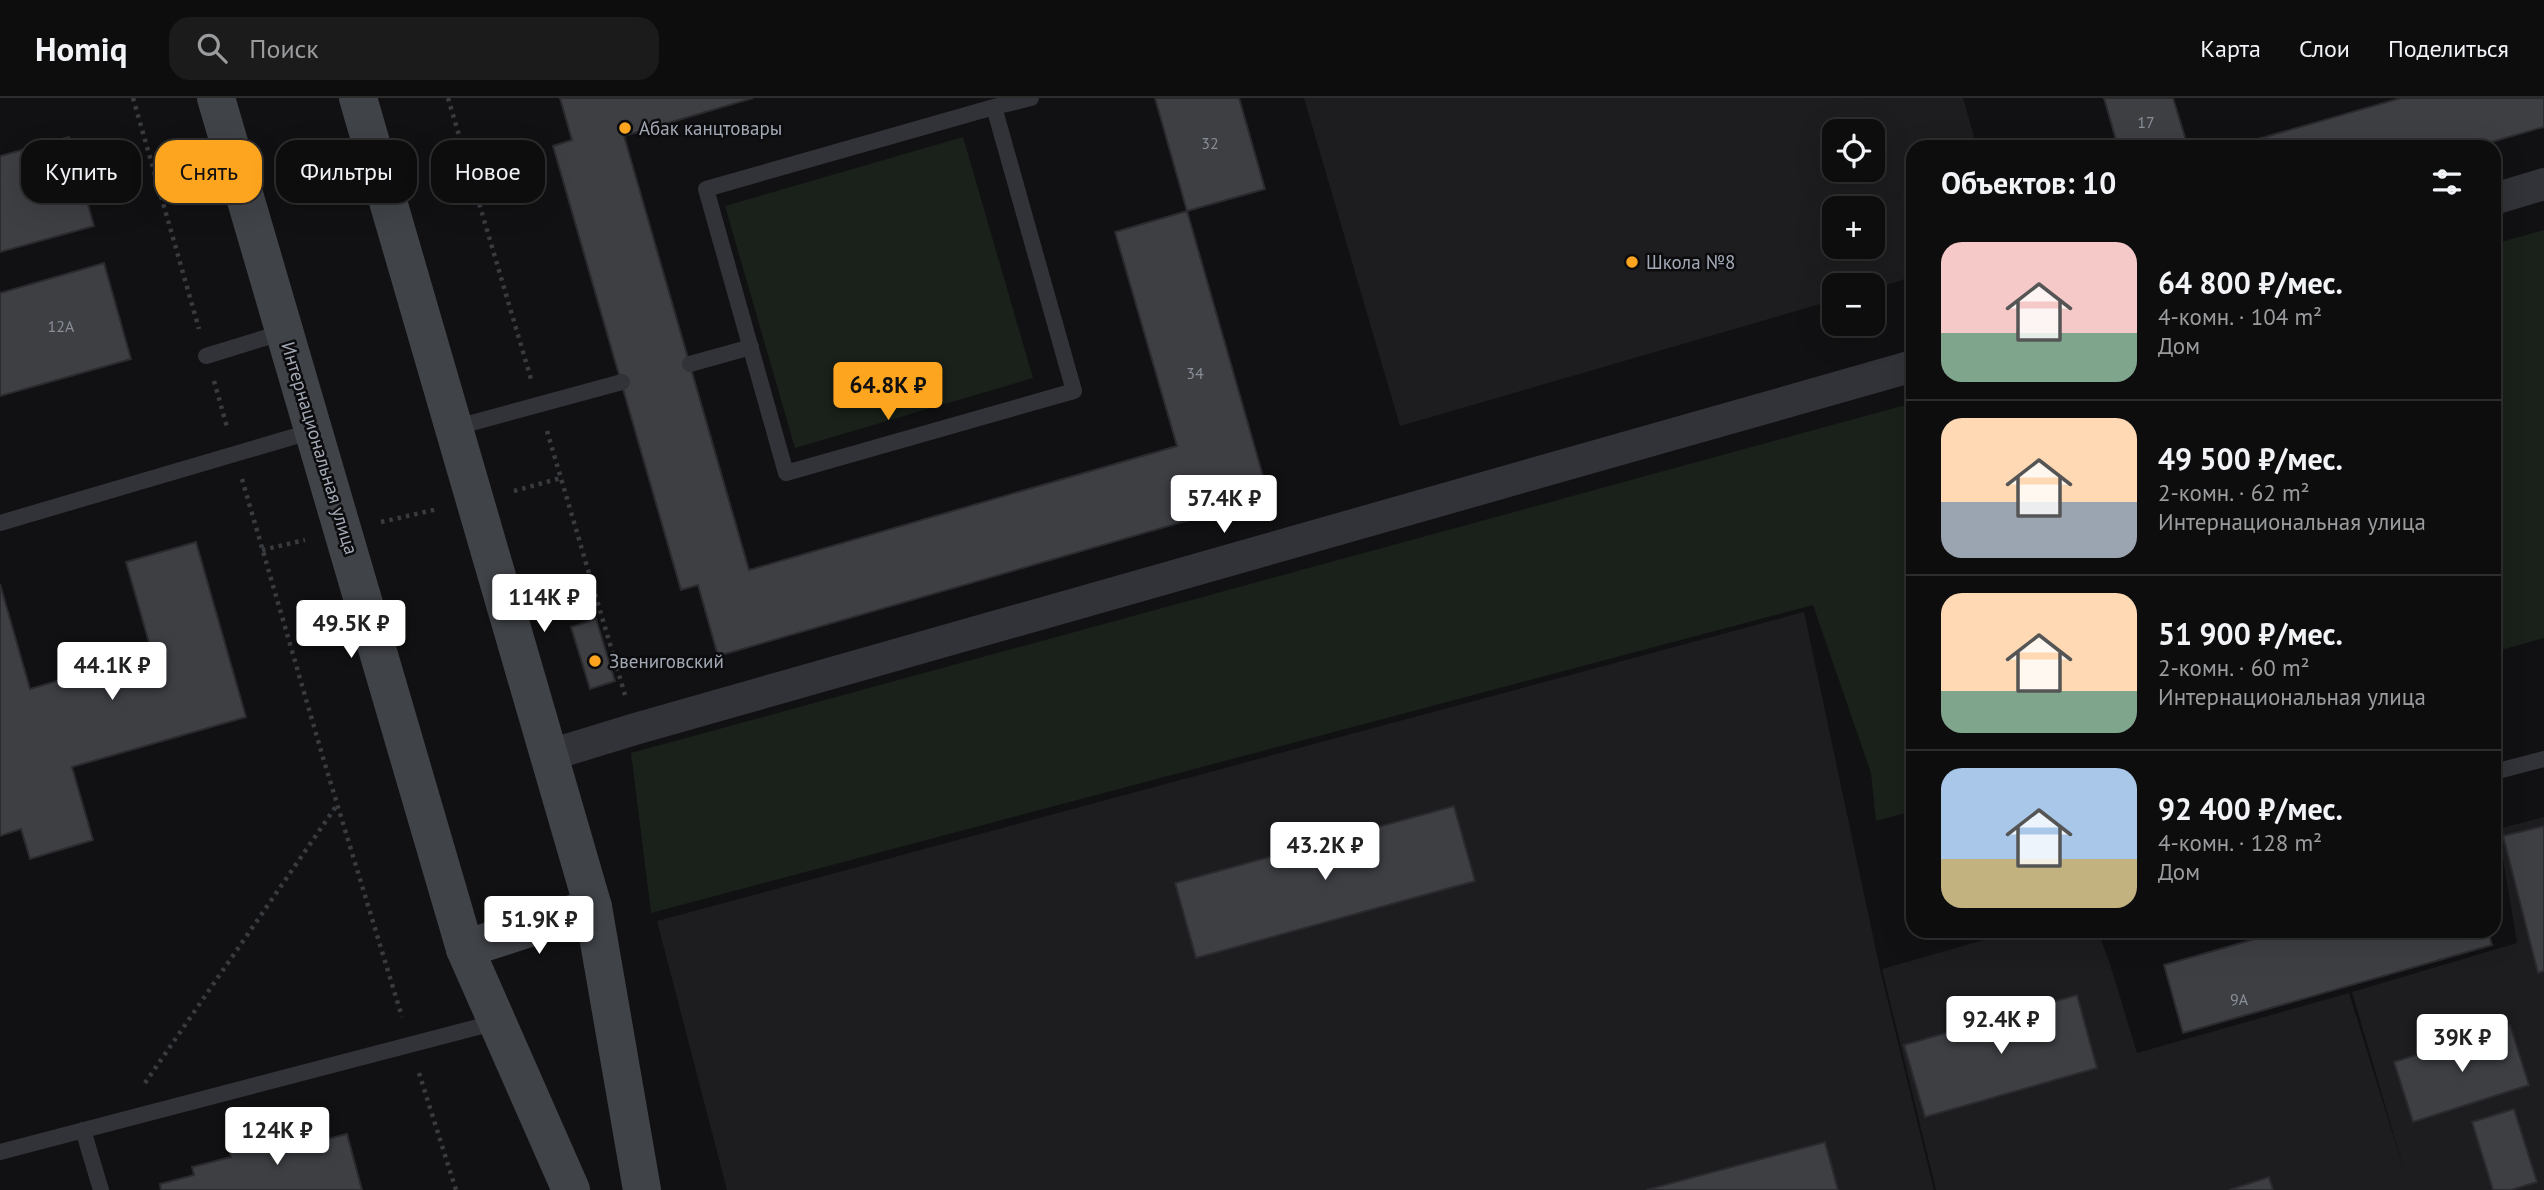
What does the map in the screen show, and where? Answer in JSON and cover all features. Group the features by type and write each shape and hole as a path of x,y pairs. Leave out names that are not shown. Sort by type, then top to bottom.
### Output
{"street":[{"name":"Интернациональная улица","path":"216,98 466,949 571,1190"},
{"path":"358,98 593,907 642,1190"},
{"path":"2501,197 2544,184"},
{"path":"550,755 1906,368"},
{"path":"466,949 593,907"}],"lane":[{"path":"994,107 1074,391 786,472 706,189 994,107 1031,98"},
{"path":"206,356 285,331"},
{"path":"690,364 751,347"},
{"path":"453,428 622,382"},
{"path":"0,523 314,430"},
{"path":"2501,770 2544,759"},
{"path":"0,1152 497,1022"},
{"path":"83,1130 101,1190"}],"path":[{"path":"133,98 337,805 456,1190"},
{"path":"262,550 561,478"},
{"path":"118,1121 337,805"}],"shaded area":[{"name":"Школа №8","path":"1304,98 1963,98 1975,140 1906,140 1906,279 1885,285 1885,273 1822,273 1822,303 1400,426"},
{"path":"963,137 1033,378 795,448 725,206"},
{"path":"2544,230 2544,638 2501,650 2501,242"},
{"path":"1906,405 1906,813 1876,821 1871,773 1813,605 651,913 631,753"},
{"path":"1804,612 1880,969 1934,1190 727,1190 657,921"},
{"path":"2544,817 2544,1190 1936,1190 1882,969 1990,938 2101,938 2137,1053 2349,993 2405,1173 2352,992 2517,943 2501,847 2501,828"}],"building":[{"path":"560,98 753,98 624,136 749,570 1177,446 1115,232 1187,211 1269,497 718,656 698,585 681,590 553,146 572,140"},
{"path":"1155,98 1239,98 1265,189 1187,211"},
{"path":"2104,98 2173,98 2186,140 2116,140"},
{"path":"2401,98 2544,98 2544,127 2498,140 2254,140"},
{"path":"21,150 21,203 88,203 94,226 0,252 0,156"},
{"path":"104,263 131,359 0,396 0,293"},
{"path":"196,542 246,717 72,767 93,840 30,859 21,829 0,836 0,584 30,689 152,653 126,562"},
{"path":"596,619 615,681 590,689 571,627"},
{"path":"1454,806 1475,881 1196,958 1175,883"},
{"path":"2544,826 2544,971 2538,973 2503,836"},
{"path":"2258,938 2490,938 2492,945 2183,1033 2164,965"},
{"path":"2077,995 2097,1068 1925,1117 1904,1045"},
{"path":"2510,1025 2529,1085 2413,1122 2394,1062"},
{"path":"2514,1109 2537,1182 2511,1190 2493,1190 2472,1122"},
{"path":"267,1131 271,1146 306,1137 308,1144 347,1134 362,1190 161,1190 160,1184 194,1175 192,1167 231,1157 227,1142"},
{"path":"1825,1142 1838,1190 1646,1190"},
{"path":"2269,1177 2273,1190 2229,1190"}],"place":[{"name":"Абак канцтовары","path":"625,128"},
{"name":"Школа №8","path":"1632,262"},
{"name":"Звениговский","path":"595,661"}]}
